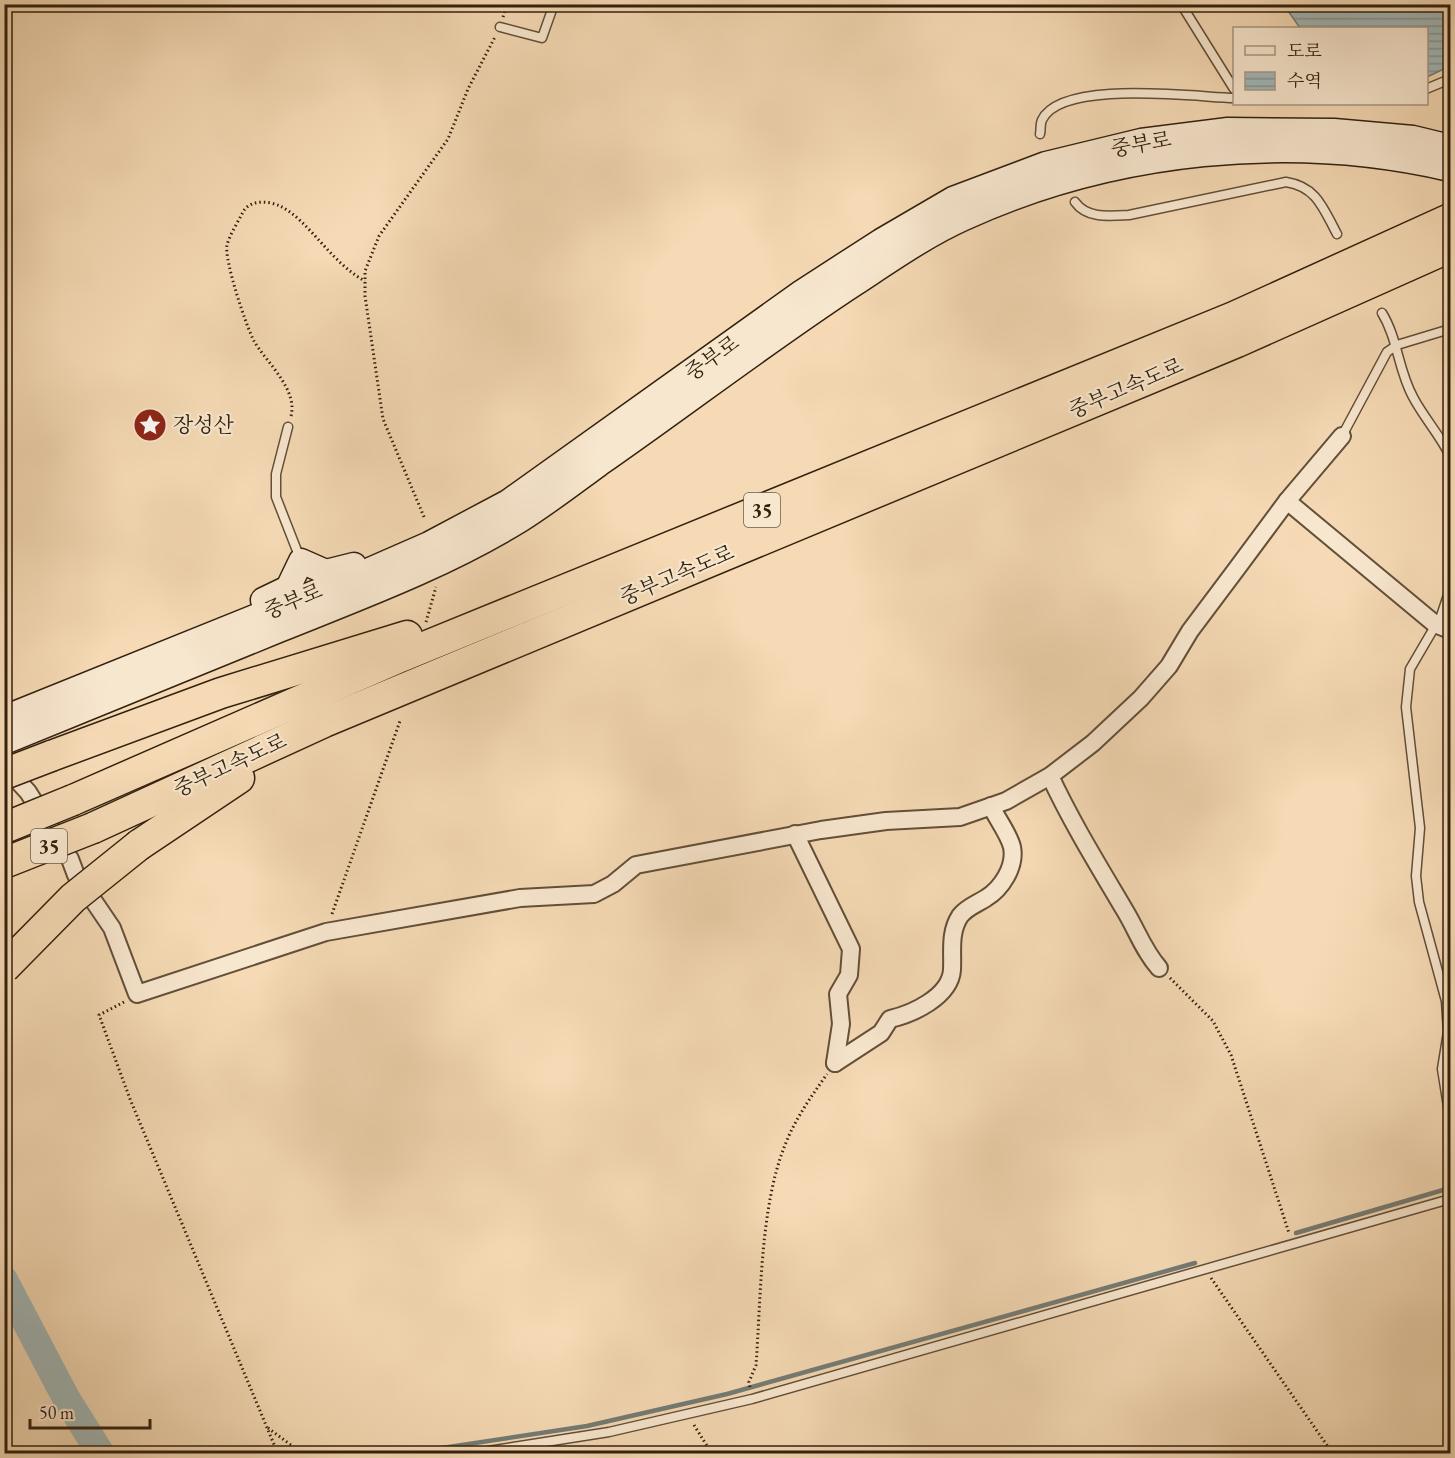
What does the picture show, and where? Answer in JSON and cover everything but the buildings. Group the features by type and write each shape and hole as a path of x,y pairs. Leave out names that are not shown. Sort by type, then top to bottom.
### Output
{"highway":[{"name":"중부고속도로","path":"4,828 74,800 400,657 1234,317 1450,219"},
{"name":"중부고속도로","path":"4,863 93,828 352,711 1237,342 1450,247"},
{"path":"4,774 220,693 582,583"},
{"path":"4,968 73,898 139,845 227,785 352,711"}],"main road":[{"name":"중부로","path":"6,733 135,666 429,544 508,502 802,292 881,241 953,199 1046,164 1141,141 1228,130 1334,131 1413,138 1450,147"},
{"name":"중부로","path":"6,733 358,598 438,563 519,520 814,310 892,259 963,218 1053,184 1145,163 1230,151 1333,152 1409,159 1450,169"},
{"path":"135,666 199,626 288,588 301,561 326,572 429,544"}],"street":[{"path":"4,766 28,792 69,860 75,875 112,928 137,993 326,932 520,898 594,894 613,884 636,865 795,834 886,821 960,817 1006,801 1050,776 1093,743 1141,698 1169,666 1190,631 1287,501 1330,453 1342,436"},
{"path":"1287,501 1443,627"},
{"path":"1050,776 1070,820 1126,912 1139,942 1159,968"},
{"path":"836,1063 881,1033 891,1019 911,1014 949,983 952,972 952,934 960,917 970,906 1001,888 1011,856 1012,848 991,806"},
{"path":"795,834 851,950 849,975 838,994 841,1024 836,1063"}],"lane":[{"path":"500,27 542,38 554,4"},
{"path":"1181,4 1233,86"},
{"path":"1428,88 1450,79"},
{"path":"1040,134 1041,121 1050,110 1072,98 1137,92 1233,98"},
{"path":"1075,201 1079,207 1091,214 1106,217 1129,215 1286,182 1308,188 1320,202 1337,234"},
{"path":"1382,313 1397,345 1400,364 1413,397 1443,440 1450,456"},
{"path":"1342,436 1388,352 1397,345 1450,329"},
{"path":"288,427 276,474 276,497 301,561"},
{"path":"1450,570 1443,627 1410,669 1406,707 1420,828 1416,876 1419,902 1446,1001 1448,1032 1442,1069 1450,1119"},
{"path":"469,1454 609,1432 689,1416 914,1355 1450,1199"}],"path":[{"path":"424,517 383,418 369,336 365,271 378,236 448,139 468,89 500,27 507,4"},
{"path":"288,427 293,411 290,396 252,338 227,265 227,245 245,208 258,202 271,202 283,207 330,255 365,281"},
{"path":"425,626 436,586"},
{"path":"326,932 400,721"},
{"path":"1159,968 1213,1020 1231,1054 1292,1244"},
{"path":"137,993 99,1015 130,1100 278,1454"},
{"path":"749,1382 756,1365 767,1226 777,1168 791,1131 836,1063"},
{"path":"1205,1269 1333,1454"},
{"path":"689,1416 712,1454"},
{"path":"267,1427 303,1454"}],"water":[{"path":"1284,5 1450,5 1450,66 1428,77 1428,27 1299,27"}],"waterway":[{"path":"1296,1233 1450,1188"},
{"path":"402,1454 587,1426 727,1394 1195,1263"},
{"path":"4,1280 66,1398 101,1454"}],"place":[{"name":"장성산","path":"150,425"}]}
